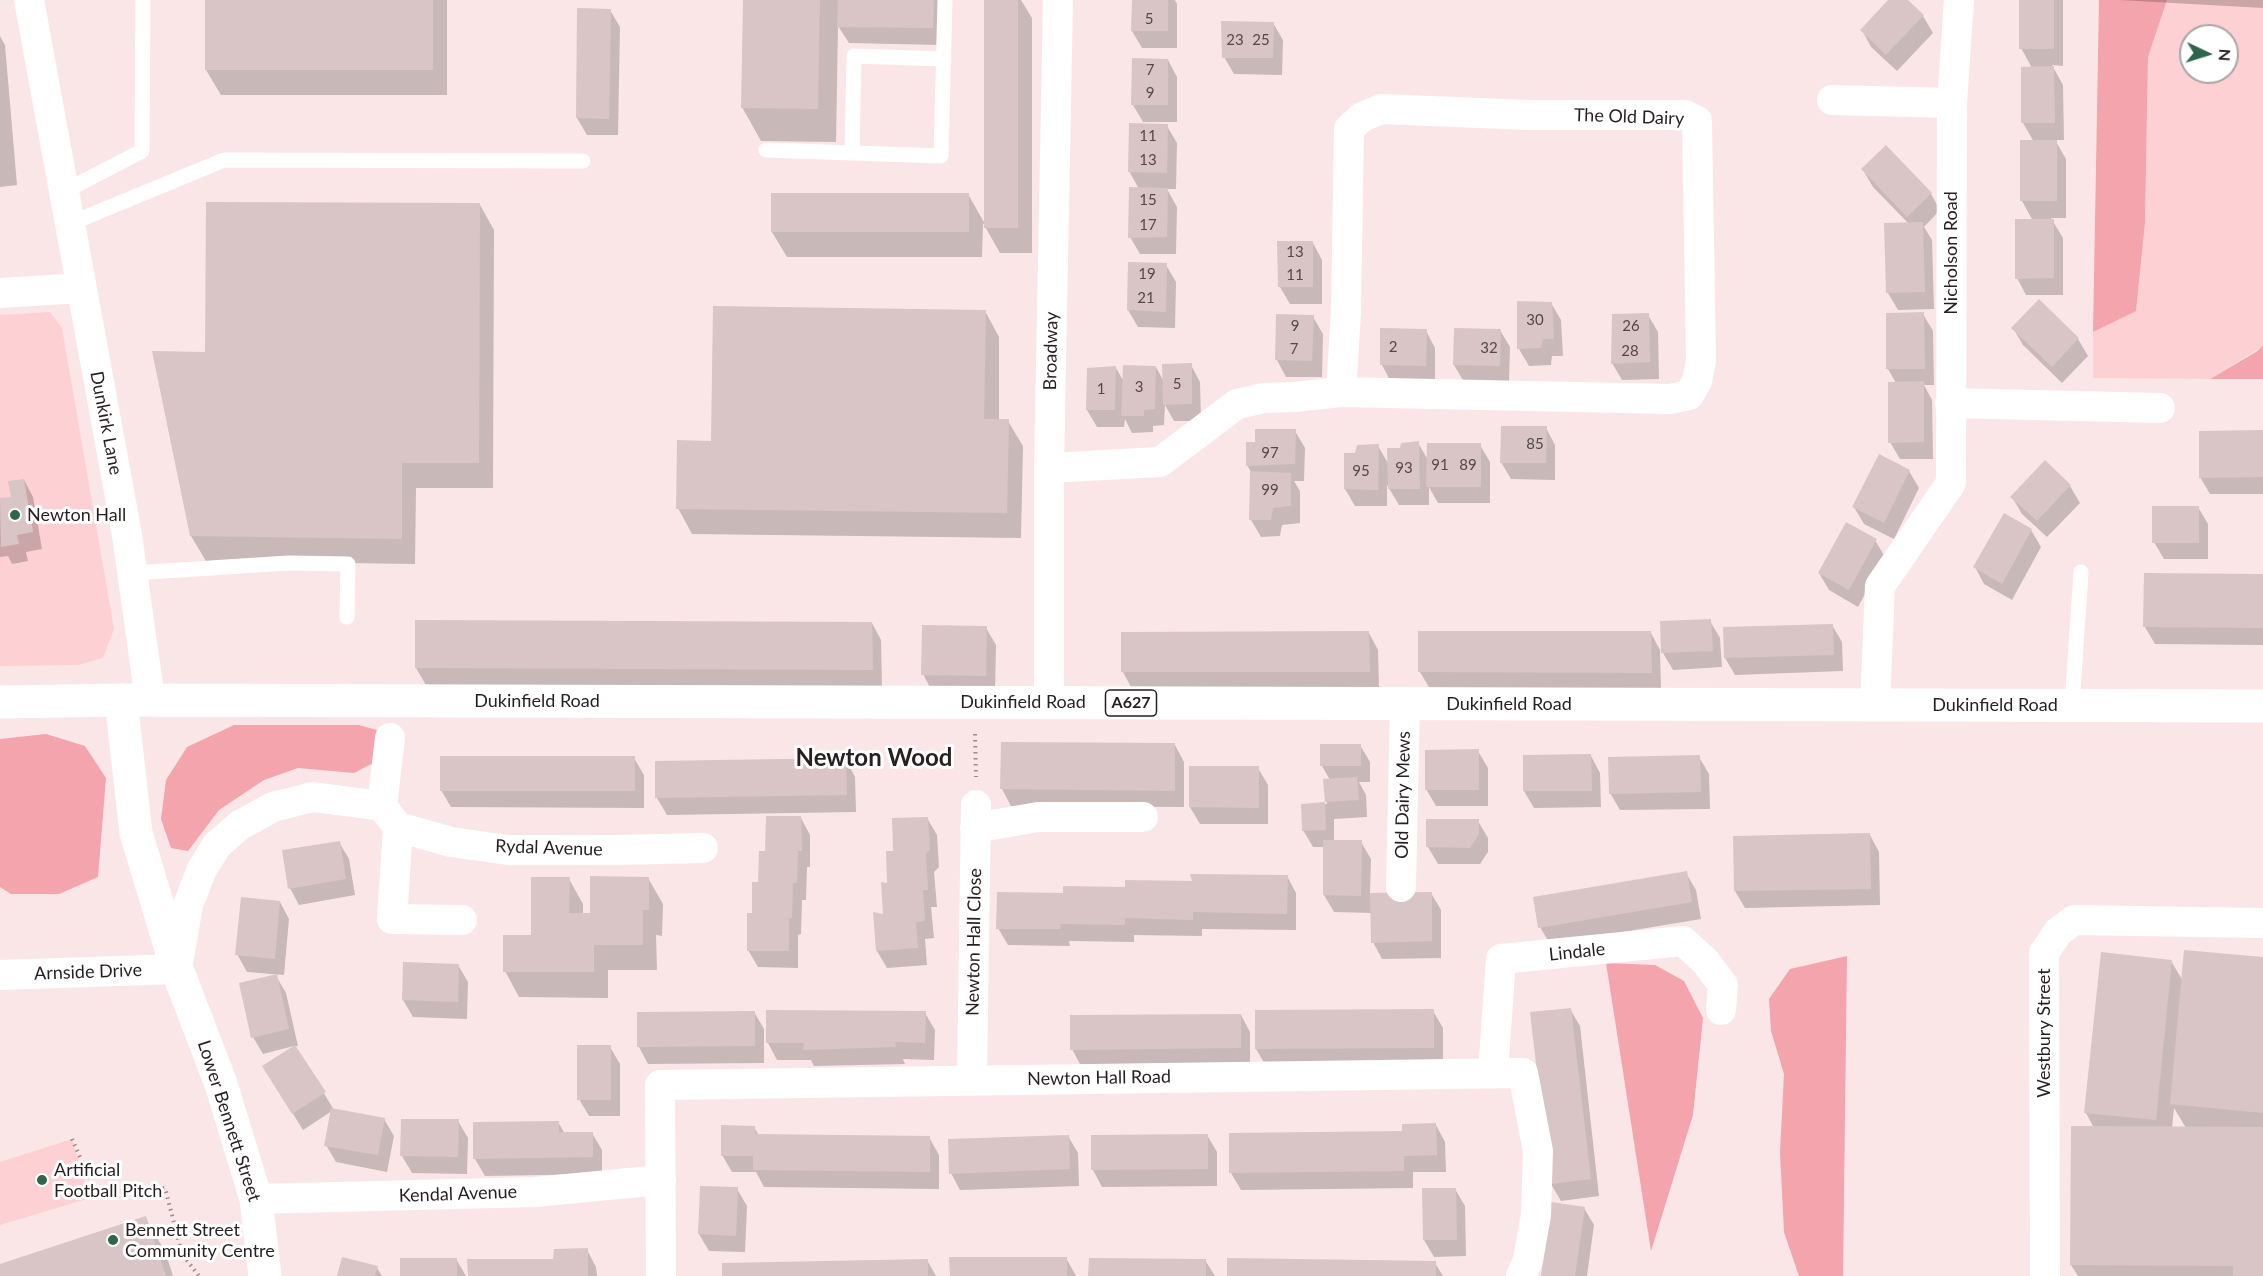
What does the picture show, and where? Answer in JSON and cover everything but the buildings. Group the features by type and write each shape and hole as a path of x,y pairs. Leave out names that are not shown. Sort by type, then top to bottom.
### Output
{"main road":[{"name":"Dukinfield Road","path":"0,702 136,700 2263,706"},
{"name":"Lower Bennett Street","path":"136,700 136,833 177,969 221,1084 256,1199 265,1276"}],"street":[{"name":"Dunkirk Lane","path":"29,0 133,573 136,700"},
{"name":"Broadway","path":"1049,703 1049,468 1058,0"},
{"name":"Nicholson Road","path":"1875,705 1880,586 1951,483 1952,103 1959,0"},
{"path":"1832,100 1952,103"},
{"name":"The Old Dairy","path":"1049,468 1160,462 1237,404 1264,398 1341,392 1670,399 1689,395 1697,381 1701,361 1697,120 1684,116 1529,115 1381,109 1362,117 1349,129 1346,312 1341,392"},
{"path":"0,293 81,288"},
{"path":"1950,403 2160,408"},
{"name":"Old Dairy Mews","path":"1401,887 1405,703"},
{"path":"390,738 392,919 462,920"},
{"path":"177,969 188,905 202,869 217,845 240,825 273,807 313,797 390,816"},
{"name":"Rydal Avenue","path":"390,816 451,842 508,850 703,848"},
{"path":"976,817 1143,817"},
{"name":"Newton Hall Close","path":"972,1079 976,817"},
{"name":"Westbury Street","path":"2045,1276 2044,953 2058,932 2074,920 2263,923"},
{"name":"Lindale","path":"1493,1073 1501,959 1683,941 1705,961 1723,985 1721,1011"},
{"name":"Arnside Drive","path":"0,975 177,969"},
{"name":"Newton Hall Road","path":"662,1276 660,1085 1523,1073 1538,1151 1536,1215 1528,1260 1521,1276"},
{"name":"Kendal Avenue","path":"256,1199 535,1192 661,1180"}],"lane":[{"path":"63,192 142,152 143,0"},
{"path":"766,150 941,156 945,0"},
{"path":"852,153 854,57 944,59"},
{"path":"69,224 224,160 583,160"},
{"path":"133,573 288,564 348,564 347,617"},
{"path":"2072,706 2081,572"}],"path":[{"path":"975,702 976,817"},
{"path":"72,1139 96,1193 165,1188 182,1254 199,1276"}],"shaded area":[{"path":"2099,0 2167,0 2148,57 2145,223 2136,311 2093,332"},
{"path":"2167,0 2263,0 2263,346 2210,379 2093,378 2093,332 2136,310 2145,223 2148,57"},
{"path":"50,312 62,328 114,629 103,658 78,665 0,666 0,315"},
{"path":"2263,346 2263,379 2210,379 2256,352"},
{"path":"234,725 359,725 384,732 375,762 354,773 298,768 264,780 219,810 188,851 171,848 161,819 166,780 187,747"},
{"path":"46,734 85,746 106,778 98,877 59,894 11,894 0,887 0,739"},
{"path":"1847,956 1843,1276 1799,1276 1784,1232 1780,1153 1784,1074 1771,1031 1769,999 1790,969"},
{"path":"1606,963 1655,965 1684,981 1703,1018 1693,1115 1651,1251"},
{"name":"Artificial Football Pitch","path":"72,1139 90,1198 0,1225 0,1162"}],"place":[{"name":"Newton Hall","path":"15,515"},
{"name":"Artificial Football Pitch","path":"42,1180"},
{"name":"Bennett Street Community Centre","path":"113,1240"}],"district":[{"name":"Newton Wood","path":"874,758"}]}
